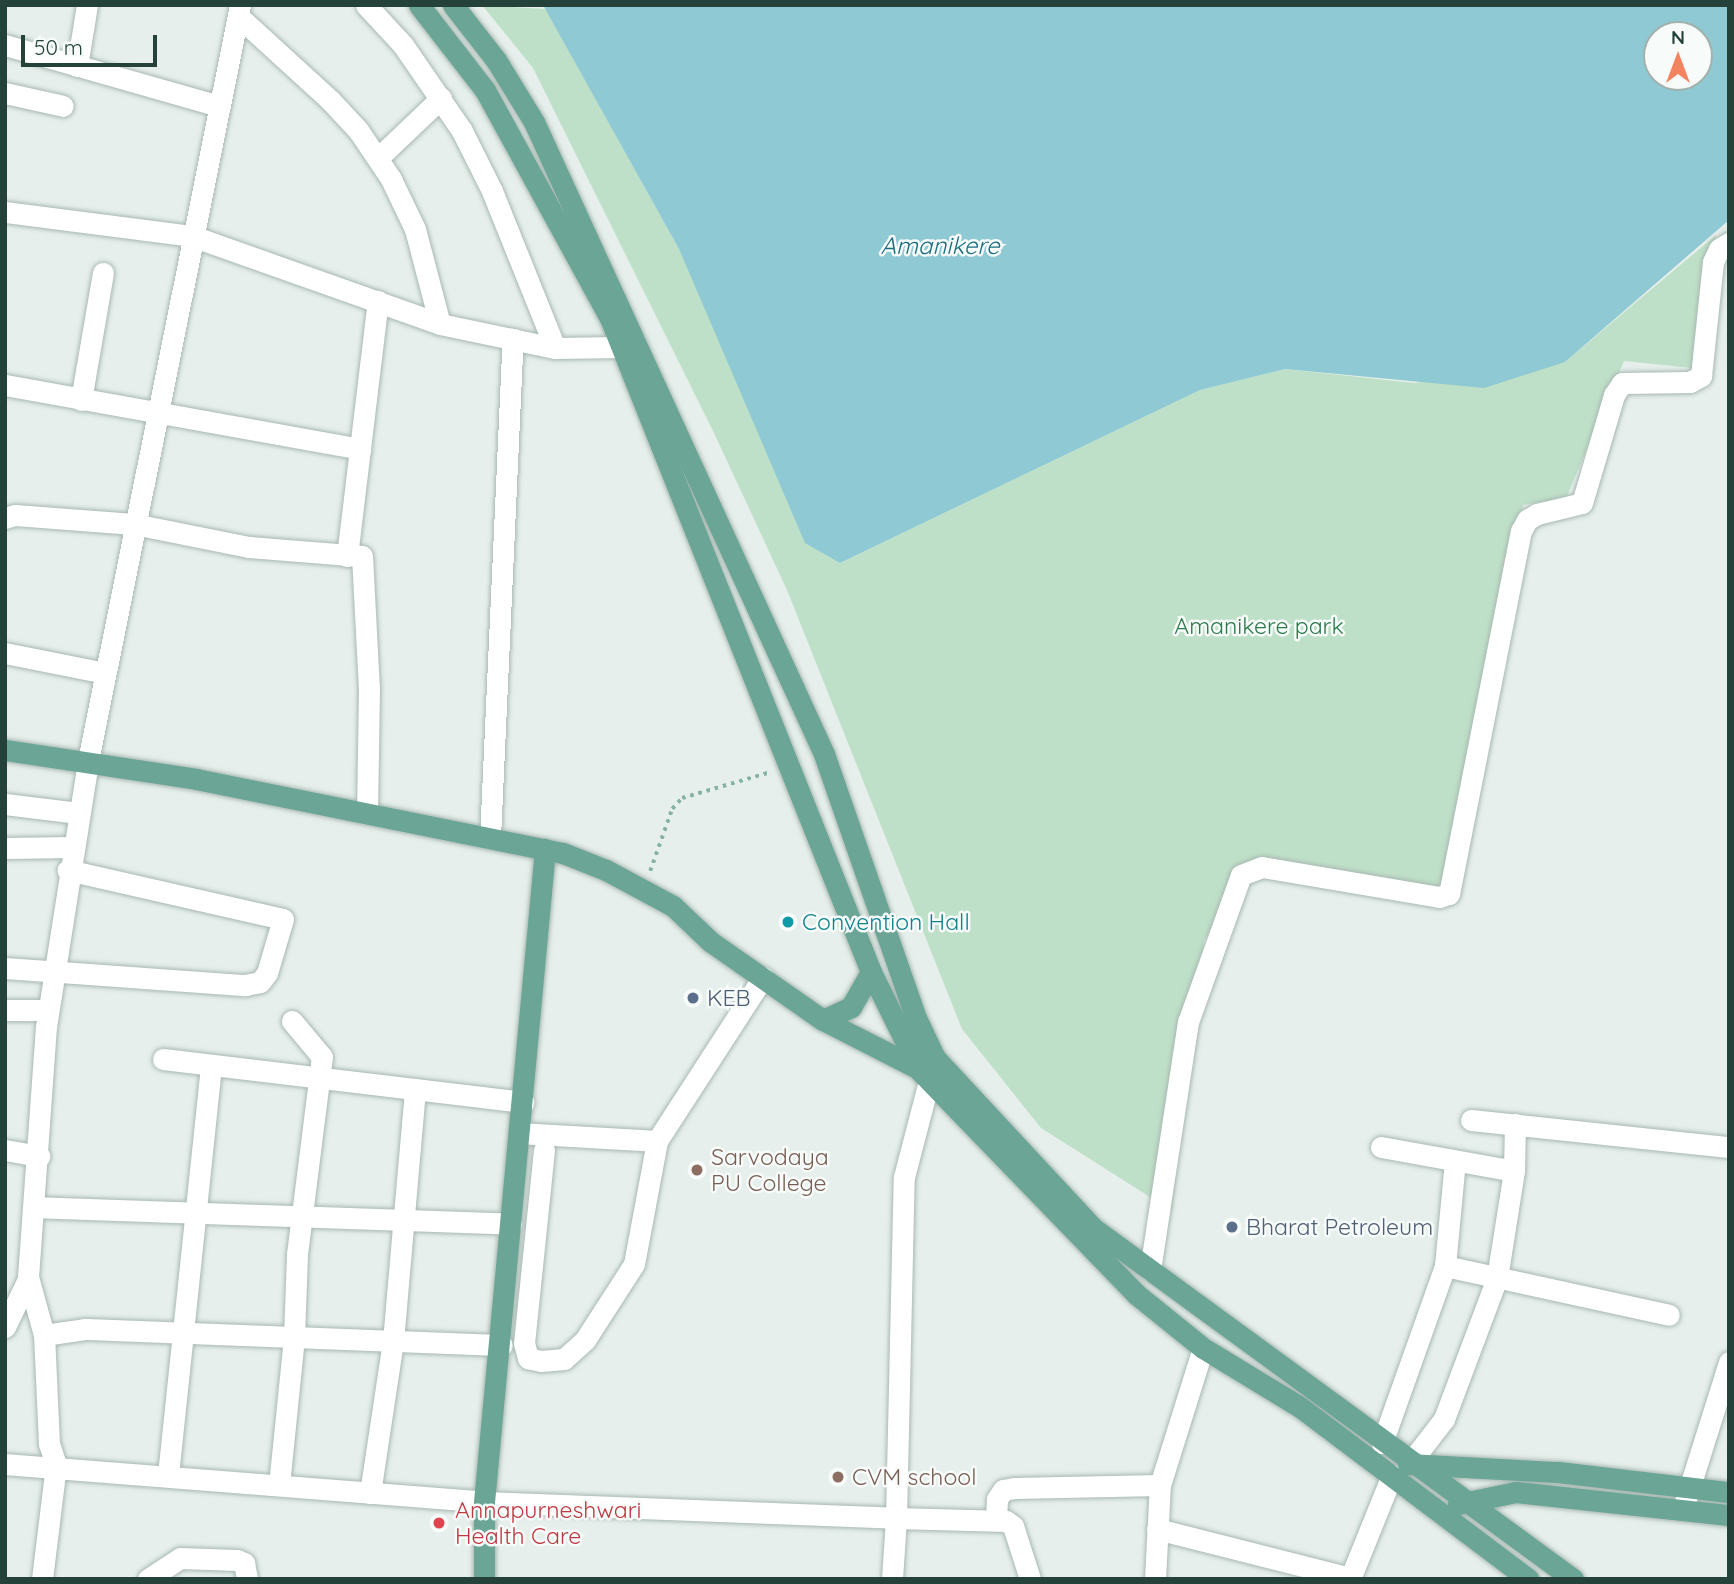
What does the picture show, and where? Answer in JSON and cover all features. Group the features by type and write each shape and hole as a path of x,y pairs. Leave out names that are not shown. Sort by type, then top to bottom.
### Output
{"main road":[{"path":"419,5 485,90 628,344 824,754 916,1018 931,1074"},
{"path":"453,5 534,122 628,344 788,764 871,971 931,1074 1136,1294 1203,1348 1401,1469 1464,1501 1573,1579"},
{"path":"5,750 88,761 545,849 606,870 640,888 673,906 710,942 823,1020 931,1074 1093,1228 1382,1443 1401,1469 1442,1513 1528,1579"},
{"path":"484,1579 484,1502 502,1345 545,849"},
{"path":"823,1020 850,1007 871,971"},
{"path":"1401,1469 1518,1468 1729,1492"},
{"path":"1442,1513 1464,1501 1516,1492 1729,1515"}],"street":[{"path":"77,66 87,5"},
{"path":"366,5 403,45 441,98 492,191 555,348"},
{"path":"5,1327 28,1277 48,1010 78,813 155,414 239,11"},
{"path":"239,11 330,100 377,158 415,229 440,324"},
{"path":"5,45 219,106"},
{"path":"5,93 63,106"},
{"path":"377,158 441,98"},
{"path":"5,212 192,236 440,324 513,340 555,348 628,344"},
{"path":"1150,1270 1188,1022 1241,875 1262,867 1439,897 1449,894 1521,531 1527,520 1537,514 1583,503 1614,395 1622,383 1690,382 1701,376 1713,262 1719,248 1729,243"},
{"path":"81,400 103,273"},
{"path":"347,556 377,301"},
{"path":"490,838 513,340"},
{"path":"5,385 360,449"},
{"path":"5,518 15,515 134,524 249,547 362,556 365,571 367,813"},
{"path":"5,653 105,673"},
{"path":"5,804 78,813"},
{"path":"5,848 72,847"},
{"path":"5,968 54,973 260,982 283,919 68,870"},
{"path":"544,1150 524,1343 528,1358 541,1361 564,1359 585,1340 634,1264 657,1141 763,977"},
{"path":"5,1010 48,1010"},
{"path":"279,1485 295,1337 297,1254 322,1057 292,1021"},
{"path":"163,1059 523,1102"},
{"path":"167,1475 211,1065"},
{"path":"891,1579 896,1518 904,1177 931,1074"},
{"path":"370,1493 393,1341 415,1089"},
{"path":"1471,1120 1729,1147"},
{"path":"1157,1529 1350,1579 1401,1469 1444,1419 1497,1278 1514,1171 1516,1124"},
{"path":"520,1133 657,1141"},
{"path":"1381,1147 1514,1171"},
{"path":"5,1150 39,1156"},
{"path":"1382,1443 1445,1266 1455,1160"},
{"path":"34,1206 195,1209 511,1224"},
{"path":"1445,1266 1669,1315"},
{"path":"28,1277 44,1335 49,1444 56,1465 42,1579"},
{"path":"44,1335 85,1329 502,1345"},
{"path":"1155,1579 1160,1485 1203,1348"},
{"path":"1683,1511 1688,1487 1729,1362"},
{"path":"5,1464 56,1465 484,1502 896,1518 996,1519 1013,1526 1030,1579"},
{"path":"996,1519 1003,1490 1160,1485"},
{"path":"148,1579 180,1558 237,1560 244,1563 247,1579"}],"path":[{"path":"640,888 654,864 672,810 682,798 748,782 788,764"}],"green space":[{"name":"Amanikere park","path":"482,5 546,9 679,249 840,563 1200,390 1285,369 1414,383 1565,362 1716,235 1692,368 1624,361 1566,498 1523,505 1455,903 1248,866 1204,941 1172,1211 1041,1128 962,1029 787,590 714,433 533,68"}],"water":[{"name":"Amanikere","path":"543,5 1729,5 1729,220 1565,362 1484,388 1285,369 1200,390 840,563 805,543 679,249"}],"place":[{"name":"Convention Hall","path":"788,922"},
{"name":"KEB","path":"693,998"},
{"name":"Sarvodaya PU College","path":"697,1170"},
{"name":"Bharat Petroleum","path":"1232,1227"},
{"name":"CVM school","path":"838,1477"},
{"name":"Annapurneshwari Health Care","path":"439,1523"}]}
